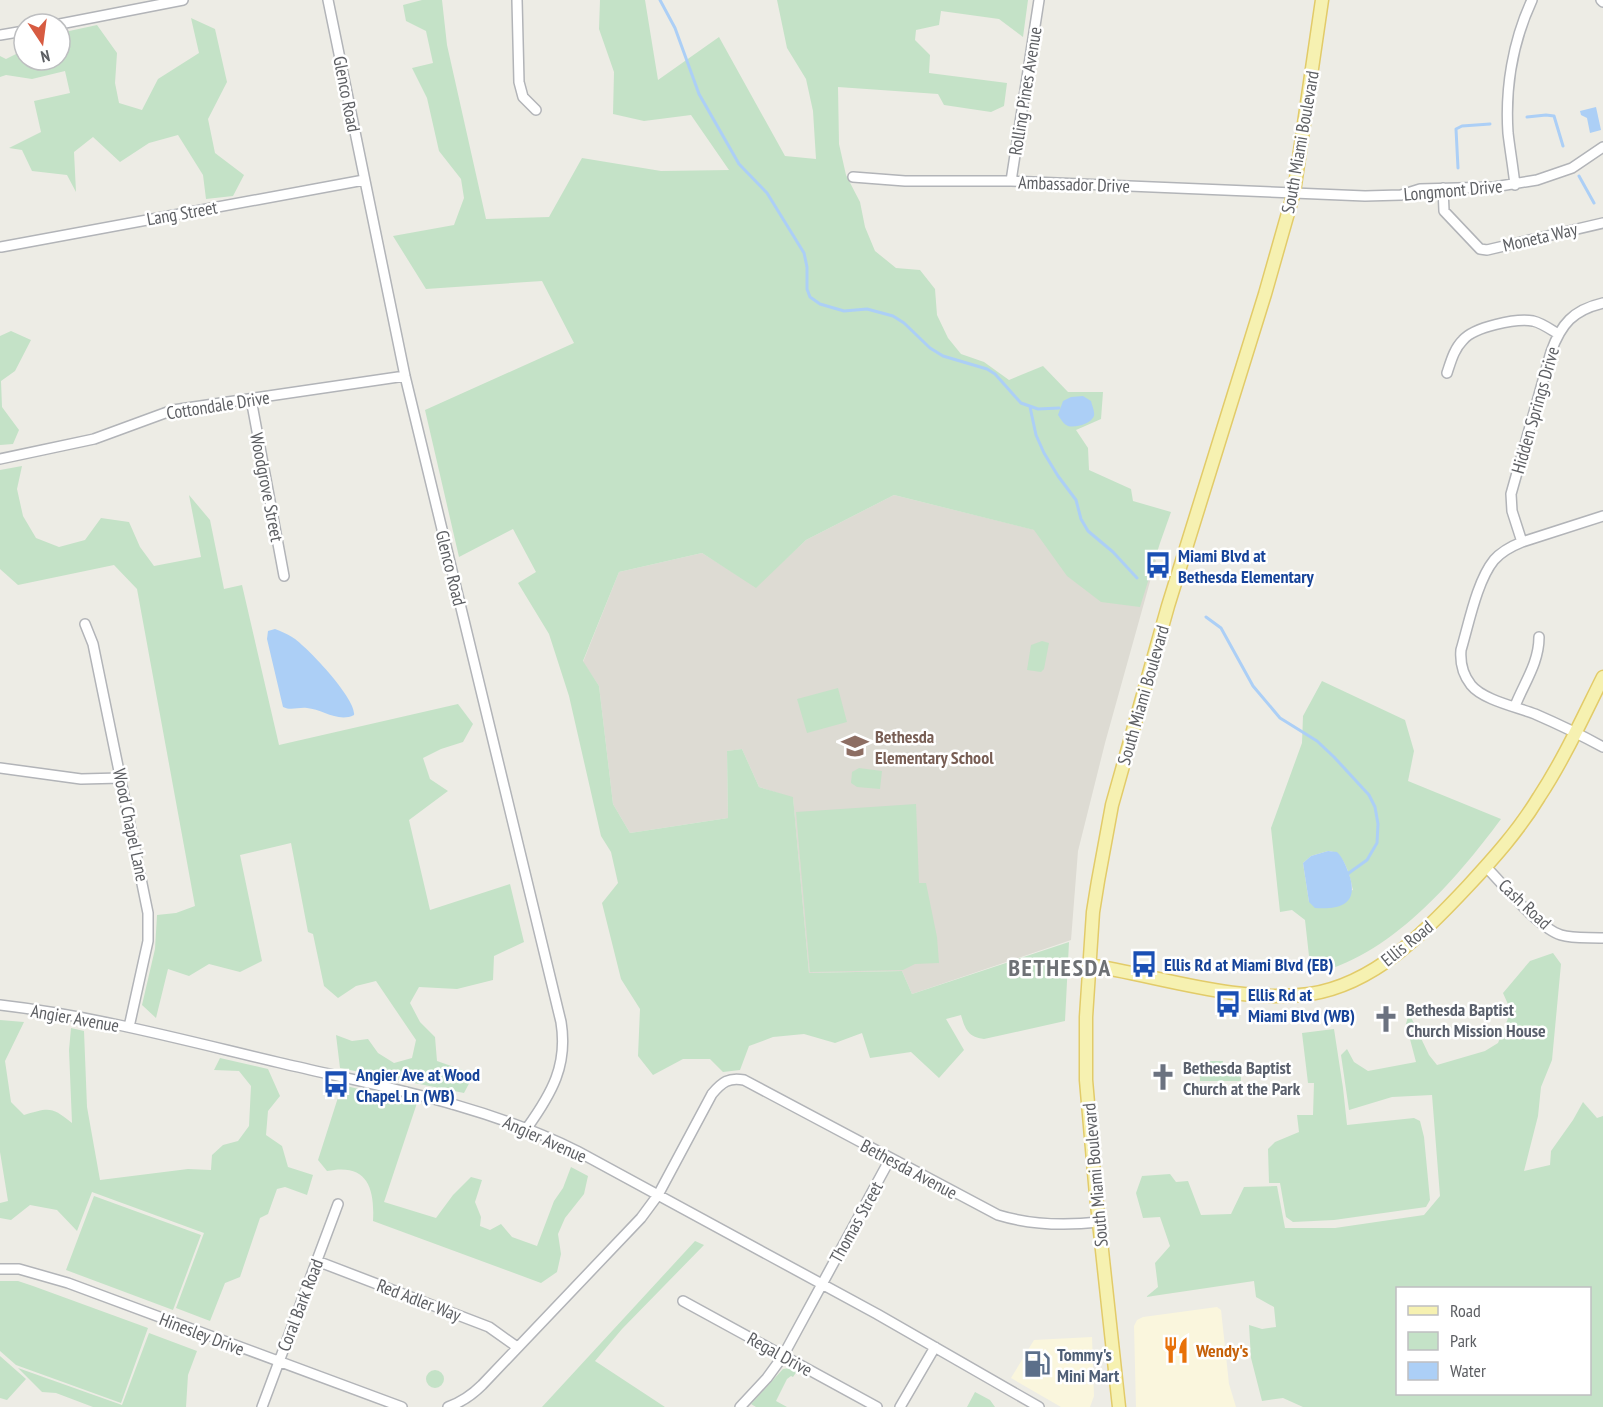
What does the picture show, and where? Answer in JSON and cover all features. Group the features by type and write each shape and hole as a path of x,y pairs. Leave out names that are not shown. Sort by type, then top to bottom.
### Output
{"main road":[{"name":"South Miami Boulevard","path":"1119,1407 1086,1080 1089,965 1098,881 1110,815 1167,606 1268,284 1294,192 1322,0"},
{"name":"Ellis Road","path":"1089,965 1241,993 1282,996 1323,991 1367,974 1394,956 1427,929 1486,867 1528,815 1556,770 1603,677"}],"street":[{"path":"72,22 183,0"},
{"name":"Glenco Road","path":"327,0 405,376 563,1035 563,1056 556,1078 527,1128"},
{"path":"517,0 519,82 524,97 536,110"},
{"name":"Rolling Pines Avenue","path":"1011,181 1039,0"},
{"path":"1515,184 1508,133 1510,88 1518,33 1532,0"},
{"name":"Longmont Drive","path":"1294,192 1365,196 1401,195 1420,189 1477,188 1515,184 1536,180 1572,168 1603,147"},
{"name":"Ambassador Drive","path":"854,177 905,181 1011,181 1294,192"},
{"name":"Lang Street","path":"1,247 364,180"},
{"name":"Moneta Way","path":"1443,188 1444,211 1479,249 1486,250 1603,224"},
{"name":"Hidden Springs Drive","path":"1522,542 1512,511 1513,485 1557,334 1576,314 1603,303"},
{"path":"1447,373 1458,345 1478,330 1517,321 1531,321 1544,325 1557,334"},
{"name":"Cottondale Drive","path":"0,459 94,439 173,410 405,376"},
{"name":"Woodgrove Street","path":"251,399 284,576"},
{"path":"1603,516 1522,542 1500,555 1487,572 1461,650 1464,673 1476,690 1575,732 1603,747"},
{"name":"Wood Chapel Lane","path":"84,624 93,644 148,913 148,941 129,1027"},
{"path":"1515,706 1533,669 1539,650 1539,637"},
{"path":"0,768 81,779 121,778"},
{"name":"Cash Road","path":"1486,867 1539,921 1553,931 1566,936 1603,938"},
{"name":"Angier Avenue","path":"0,1005 129,1027 438,1099 527,1128 569,1147 658,1195 1039,1407"},
{"name":"Bethesda Avenue","path":"658,1195 712,1094 723,1081 730,1079 744,1080 979,1207 1006,1218 1057,1225 1099,1222"},
{"name":"Thomas Street","path":"740,1407 767,1378 783,1356 890,1159"},
{"path":"448,1407 472,1395 641,1218 658,1195"},
{"name":"Coral Bark Road","path":"262,1407 338,1204"},
{"name":"Red Adler Way","path":"317,1261 489,1327 517,1347"},
{"name":"Hinesley Drive","path":"0,1269 19,1269 45,1275 402,1407"},
{"name":"Regal Drive","path":"683,1301 877,1407"},
{"path":"900,1407 934,1347"}],"shaded area":[{"name":"Bethesda Elementary School","path":"894,495 1156,560 1105,743 1078,851 1071,940 912,994 902,971 809,973 793,798 759,787 742,749 727,751 728,818 630,833 613,804 599,686 583,662 619,572 702,553 756,587 806,540"},
{"path":"1217,1307 1221,1310 1229,1384 1236,1407 1136,1407 1134,1326 1137,1320 1143,1317"},
{"path":"1092,1337 1094,1396 1090,1407 1061,1407 1011,1378 1034,1340"}],"green space":[{"path":"422,0 442,0 447,45 486,219 549,217 582,158 661,171 729,170 691,115 644,121 613,114 614,72 599,29 600,0 645,0 658,80 719,37 785,156 816,159 813,111 806,79 787,48 777,0 1028,0 1023,37 999,19 941,11 939,25 916,30 915,40 930,55 929,73 1007,83 1004,106 991,112 944,105 938,94 838,87 839,144 846,175 860,202 865,227 875,251 896,268 920,270 935,289 937,315 948,338 961,354 984,362 1009,380 1043,366 1068,392 1103,392 1101,419 1076,430 1088,448 1089,470 1131,489 1133,501 1171,512 1140,607 1101,602 1067,576 1034,530 894,495 806,540 756,588 702,553 619,572 583,661 599,686 613,804 630,833 728,818 727,751 742,749 759,787 793,797 809,973 902,971 912,994 1069,942 1065,1021 984,1039 968,1032 961,1015 946,1019 964,1050 939,1078 911,1052 870,1058 862,1033 835,1043 804,1034 773,1037 749,1046 740,1070 723,1072 710,1059 683,1059 653,1075 638,1056 640,1009 621,979 602,903 618,883 611,852 601,836 569,696 549,634 518,583 536,572 513,529 459,557 425,410 574,343 542,281 426,289 393,236 454,225 464,198 461,179 439,151 427,98 412,68 433,63 426,31 406,21 403,5"},
{"path":"191,18 215,29 227,82 208,119 215,153 244,175 233,196 206,199 203,175 178,135 149,143 120,162 93,137 74,152 76,192 67,175 32,171 22,150 9,148 41,132 34,101 70,93 65,72 72,72 72,30 97,25 117,53 115,83 119,103 142,110 158,79 199,53"},
{"path":"0,56 6,59 12,56 12,72 61,72 32,79 6,75 0,77"},
{"path":"11,331 31,340 15,371 1,381 2,407 19,430 13,444 0,445 0,336"},
{"path":"22,466 17,489 23,516 36,538 59,547 85,540 101,518 129,522 140,547 154,566 201,557 189,495 210,520 224,589 242,585 279,745 458,704 473,724 463,742 423,758 430,779 448,791 409,820 430,910 510,884 524,942 494,956 493,980 457,989 419,987 410,1003 420,1022 435,1037 437,1061 474,1074 464,1093 340,1068 336,1035 352,1041 368,1039 378,1053 394,1063 412,1058 416,1040 376,981 356,986 338,998 324,986 313,934 308,932 291,843 240,855 262,961 240,972 209,964 189,976 168,969 156,1018 142,1005 155,949 157,915 176,913 195,906 137,589 114,565 18,585 0,569 0,470"},
{"path":"1042,641 1049,643 1044,669 1041,672 1027,670 1031,645"},
{"path":"1322,681 1405,720 1414,751 1408,781 1501,819 1463,867 1418,914 1367,952 1339,966 1311,974 1305,920 1292,910 1280,912 1271,828 1302,743 1303,716","holes":["1328,851 1334,852 1343,860 1353,890 1309,902 1303,863 1311,856"]},
{"path":"838,688 847,722 807,733 797,699"},
{"path":"859,768 882,771 880,789 857,787 851,783 852,772"},
{"path":"916,804 919,883 926,883 937,937 939,963 915,964 903,970 810,972 796,812"},
{"path":"1553,953 1561,964 1552,1060 1541,1087 1538,1116 1524,1171 1550,1165 1551,1151 1583,1102 1597,1118 1603,1116 1603,1407 1303,1407 1283,1398 1262,1401 1251,1358 1249,1325 1262,1329 1276,1327 1274,1307 1256,1297 1254,1281 1146,1297 1158,1287 1155,1263 1170,1246 1160,1217 1143,1218 1136,1193 1142,1176 1170,1174 1176,1182 1188,1181 1201,1215 1231,1214 1244,1187 1277,1186 1285,1228 1335,1228 1424,1215 1440,1196 1432,1095 1392,1097 1349,1110 1341,1055 1347,1049 1354,1062 1368,1071 1416,1062 1406,1024 1409,1013 1429,1055 1437,1065 1485,1051 1498,1043 1511,1011 1503,993 1530,961"},
{"path":"0,1020 24,1022 5,1061 11,1102 24,1115 50,1110 72,1123 69,1050 71,1028 84,1031 87,1107 100,1180 188,1169 211,1170 212,1155 223,1145 238,1141 249,1126 251,1086 239,1071 214,1070 220,1058 268,1069 280,1096 268,1111 266,1135 282,1146 288,1167 313,1175 307,1195 285,1187 277,1189 268,1214 260,1218 240,1277 225,1283 210,1321 176,1308 204,1233 92,1192 77,1231 57,1210 30,1205 11,1220 0,1218 0,1203 8,1201 0,1152"},
{"path":"1334,1029 1347,1125 1414,1118 1420,1121 1424,1137 1430,1200 1426,1207 1334,1220 1293,1222 1286,1217 1280,1183 1269,1183 1268,1149 1275,1142 1299,1132 1297,1115 1313,1115 1314,1083 1308,1083 1302,1033"},
{"path":"1199,1061 1223,1061 1223,1071 1241,1071 1241,1081 1200,1081"},
{"path":"342,1085 417,1103 384,1202 436,1218 453,1195 471,1177 482,1180 475,1202 481,1217 480,1226 490,1230 501,1224 512,1237 537,1246 554,1201 563,1188 571,1167 588,1176 584,1194 565,1218 558,1234 561,1254 557,1272 541,1283 373,1221 372,1197 365,1180 359,1174 351,1171 340,1169 327,1171 318,1160"},
{"path":"94,1196 201,1235 173,1310 66,1270"},
{"path":"695,1241 704,1245 622,1329 595,1361 665,1407 542,1407"},
{"path":"0,1281 18,1281 148,1328 121,1403 16,1365 0,1351"},
{"path":"149,1333 197,1351 188,1375 186,1407 93,1407 56,1393 42,1392 18,1368 122,1405"},
{"path":"0,1356 26,1379 7,1400 0,1398"},
{"path":"790,1368 797,1371 793,1377 787,1379 776,1401 787,1407 756,1407 751,1404 783,1369"},
{"path":"435,1370 441,1373 444,1379 441,1385 435,1388 429,1385 426,1379 429,1373"},
{"path":"975,1392 990,1400 995,1407 967,1407"}],"water":[{"path":"1596,107 1601,130 1590,133 1587,118 1581,115 1580,111"},
{"path":"1083,396 1091,401 1094,416 1082,425 1066,425 1058,415 1063,401 1071,397"},
{"path":"275,629 299,642 319,662 348,698 354,715 342,717 313,709 283,707 267,639 268,631"},
{"path":"1328,851 1337,852 1343,859 1352,884 1352,892 1346,903 1340,906 1315,908 1309,902 1303,863 1311,856"}],"waterway":[{"path":"660,0 675,28 699,94 739,164 767,193 804,253 807,267 807,289 810,297 820,304 844,311 867,309 893,316 904,323 930,348 943,356 987,369 995,374 1021,403 1038,409 1059,408"},
{"path":"1527,117 1554,116 1563,146"},
{"path":"1458,168 1456,129 1462,126 1490,124"},
{"path":"1579,176 1594,203"},
{"path":"1030,407 1036,435 1044,453 1076,500 1081,519 1088,531 1113,552 1137,578"},
{"path":"1206,617 1221,628 1253,686 1280,718 1317,741 1369,795 1375,807 1378,824 1377,843 1367,860 1346,875"}],"place":[{"name":"Miami Blvd at Bethesda Elementary","path":"1158,565"},
{"name":"Bethesda Elementary School","path":"855,746"},
{"name":"Ellis Rd at Miami Blvd (EB)","path":"1144,964"},
{"name":"Ellis Rd at Miami Blvd (WB)","path":"1228,1004"},
{"name":"Bethesda Baptist Church Mission House","path":"1386,1019"},
{"name":"Bethesda Baptist Church at the Park","path":"1163,1077"},
{"name":"Angier Ave at Wood Chapel Ln (WB)","path":"336,1084"},
{"name":"Wendy's","path":"1176,1350"},
{"name":"Tommy's Mini Mart","path":"1037,1364"}],"district":[{"name":"BETHESDA","path":"1060,967"}]}
